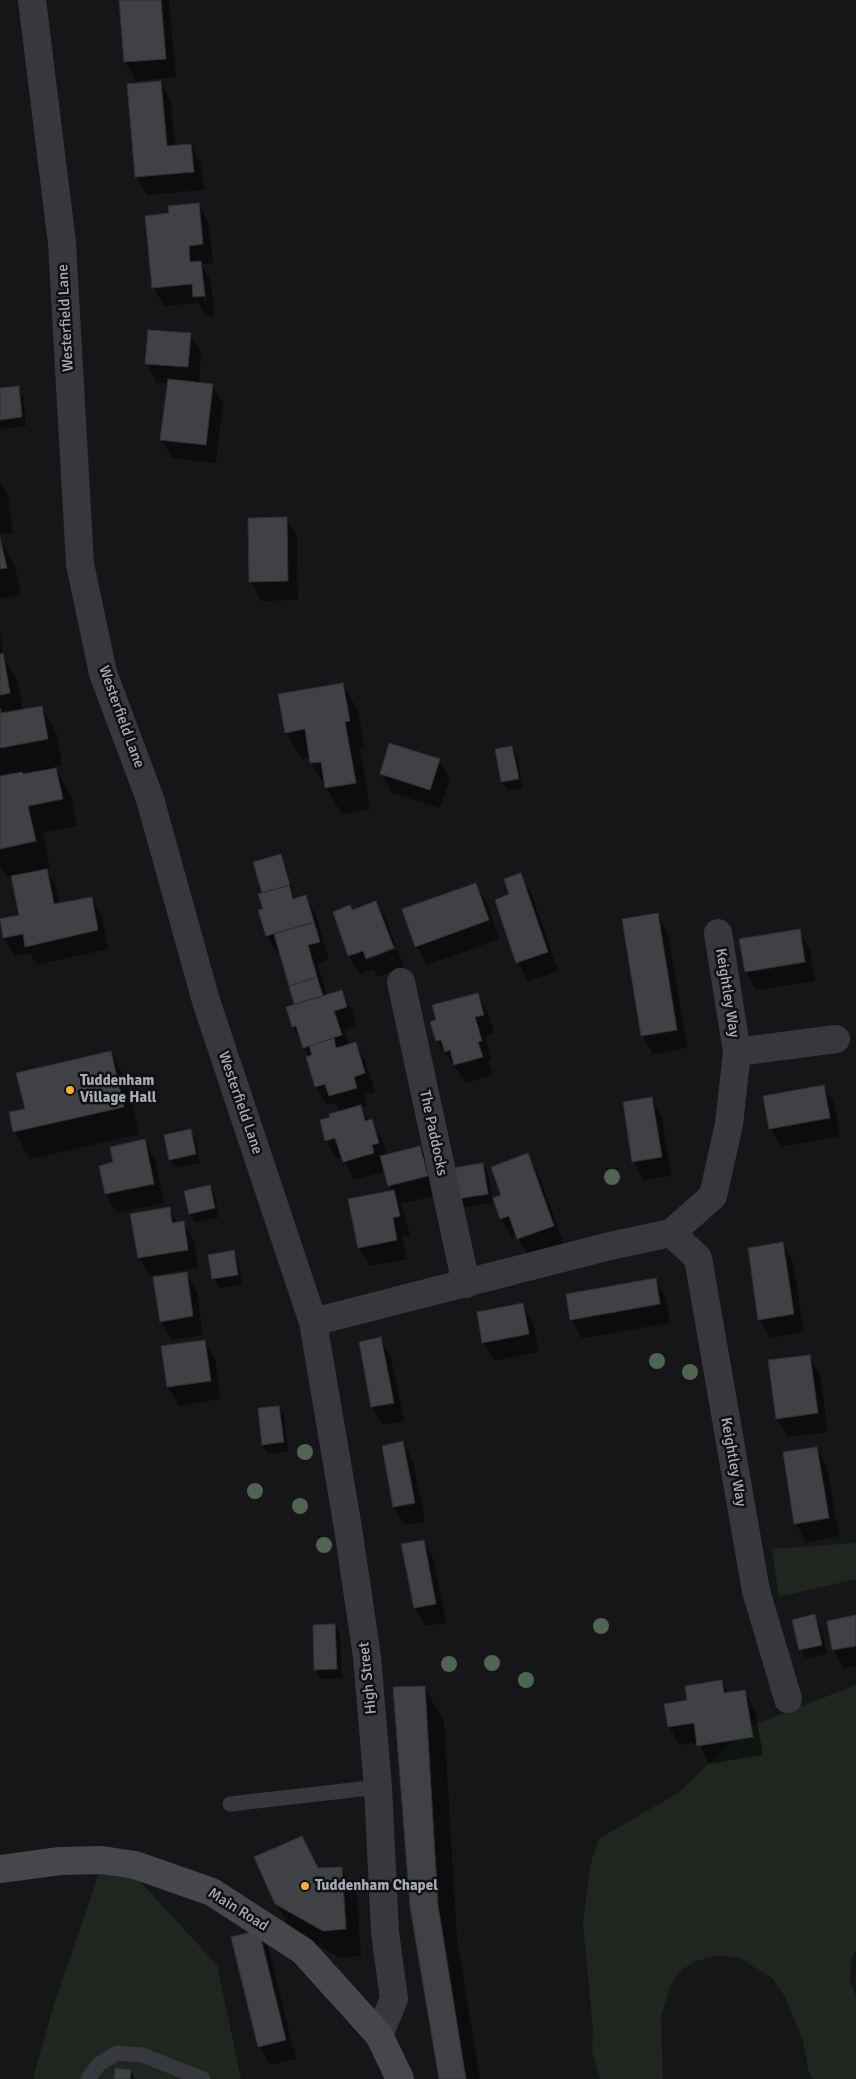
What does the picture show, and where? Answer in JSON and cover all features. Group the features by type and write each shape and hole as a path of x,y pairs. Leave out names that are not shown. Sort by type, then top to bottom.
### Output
{"street":[{"name":"Westerfield Lane","path":"32,0 62,243 80,564 99,655 103,673 150,799 206,1000 313,1322"},
{"name":"Keightley Way","path":"313,1322 610,1246 671,1233 713,1196 729,1124 736,1052 718,933"},
{"name":"The Paddocks","path":"401,982 466,1284"},
{"name":"Keightley Way","path":"736,1052 836,1038"},
{"name":"Keightley Way","path":"671,1233 698,1258 756,1592 788,1699"},
{"name":"High Street","path":"313,1322 348,1528 367,1657 378,1787 385,1932 394,1999 379,2035"},
{"name":"Main Road","path":"0,1869 60,1861 102,1860 135,1865 212,1892 303,1951 379,2035 400,2079"}],"lane":[{"path":"230,1804 378,1787"},
{"path":"88,2079 99,2064 117,2053 142,2055 202,2079"}],"shaded area":[{"path":"856,1543 856,1579 779,1597 772,1549"},
{"path":"856,1685 856,1949 851,1961 850,1981 856,1996 856,2079 813,2079 809,2072 803,2041 786,1998 772,1978 740,1958 719,1955 695,1961 682,1970 671,1983 661,2017 663,2079 600,2079 592,2051 593,2028 583,1924 590,1866 599,1839 678,1793 746,1728"},
{"path":"100,1871 134,1875 217,1965 241,2079 33,2079 53,2007"}],"building":[{"path":"119,0 161,0 166,59 124,62"},
{"path":"161,81 167,146 191,144 194,172 135,177 127,84"},
{"path":"199,203 203,244 189,246 190,262 201,261 205,296 193,297 192,284 152,288 145,216 169,213 168,206"},
{"path":"148,330 191,333 188,367 145,364"},
{"path":"168,379 213,384 206,445 160,440"},
{"path":"19,386 22,417 0,420 0,388"},
{"path":"287,517 288,581 249,582 248,518"},
{"path":"0,538 7,568 0,569"},
{"path":"3,653 10,693 0,695 0,654"},
{"path":"343,683 350,721 345,722 356,783 325,788 321,762 310,763 305,729 285,733 278,694"},
{"path":"42,706 48,739 0,748 0,708 1,713"},
{"path":"389,743 440,759 430,790 380,774"},
{"path":"512,746 519,779 501,782 495,749"},
{"path":"56,768 63,799 28,806 36,841 0,849 0,776"},
{"path":"281,854 290,885 262,893 253,862"},
{"path":"47,869 54,904 92,897 98,930 25,947 23,934 3,938 0,919 19,915 11,876"},
{"path":"521,873 548,952 516,963 495,900 509,894 504,879"},
{"path":"476,883 489,920 415,947 402,909"},
{"path":"289,885 293,899 306,895 314,922 266,936 258,910 263,909 258,894"},
{"path":"376,901 394,948 366,959 363,951 348,956 333,912 350,905 352,910"},
{"path":"658,913 677,1030 641,1036 622,919"},
{"path":"314,922 320,942 308,945 317,977 289,986 274,934"},
{"path":"800,929 805,962 745,972 739,939"},
{"path":"317,977 323,996 294,1004 289,986"},
{"path":"342,990 347,1007 334,1011 342,1035 303,1048 296,1026 292,1027 286,1007"},
{"path":"478,993 484,1015 475,1017 482,1041 478,1042 483,1057 454,1065 450,1050 445,1052 441,1040 436,1041 430,1022 436,1020 432,1005"},
{"path":"334,1038 336,1048 356,1042 365,1073 354,1077 357,1088 329,1096 325,1084 315,1087 306,1057 312,1055 309,1046"},
{"name":"Tuddenham Village Hall","path":"111,1051 124,1107 13,1132 9,1112 25,1109 16,1073"},
{"path":"824,1085 830,1118 769,1129 763,1096"},
{"path":"652,1097 662,1157 632,1162 623,1102"},
{"path":"361,1105 365,1121 372,1119 379,1143 372,1145 374,1153 343,1162 335,1138 325,1141 320,1120 330,1117 329,1114"},
{"path":"191,1129 196,1154 169,1160 164,1135"},
{"path":"145,1139 154,1184 105,1194 99,1166 113,1162 110,1147"},
{"path":"420,1146 428,1176 388,1186 380,1156"},
{"path":"528,1153 554,1226 517,1239 509,1216 500,1219 493,1198 501,1195 491,1167"},
{"path":"483,1163 488,1194 457,1199 452,1168"},
{"path":"210,1185 215,1208 189,1214 184,1191"},
{"path":"394,1190 400,1216 393,1218 397,1240 358,1248 348,1199"},
{"path":"170,1207 172,1223 184,1221 188,1250 138,1258 130,1214"},
{"path":"783,1242 794,1314 758,1320 748,1248"},
{"path":"234,1250 238,1275 212,1279 208,1255"},
{"path":"187,1272 193,1316 160,1322 153,1277"},
{"path":"656,1278 660,1304 570,1320 566,1294"},
{"path":"523,1303 529,1334 482,1343 477,1312"},
{"path":"381,1337 394,1403 371,1407 359,1342"},
{"path":"205,1340 211,1381 167,1387 161,1346"},
{"path":"810,1355 818,1413 776,1419 768,1360"},
{"path":"279,1406 284,1442 262,1445 258,1408"},
{"path":"403,1441 415,1503 393,1507 382,1446"},
{"path":"817,1447 829,1518 794,1524 783,1452"},
{"path":"424,1540 436,1604 414,1608 401,1544"},
{"path":"815,1614 822,1645 799,1650 792,1620"},
{"path":"856,1615 856,1646 832,1650 827,1621"},
{"path":"335,1624 337,1669 314,1670 313,1625"},
{"path":"722,1680 724,1693 745,1690 753,1737 697,1746 694,1723 668,1727 664,1704 687,1700 685,1686"},
{"path":"425,1686 438,1905 466,2079 439,2079 410,1907 393,1687"},
{"name":"Tuddenham Chapel","path":"302,1836 318,1868 342,1867 346,1929 323,1931 275,1904 254,1857"},
{"path":"259,1930 286,2040 258,2047 231,1937"},
{"path":"115,2068 131,2070 130,2079 114,2079"}],"place":[{"name":"Tuddenham Village Hall","path":"70,1090"},
{"name":"Tuddenham Chapel","path":"305,1886"}]}
